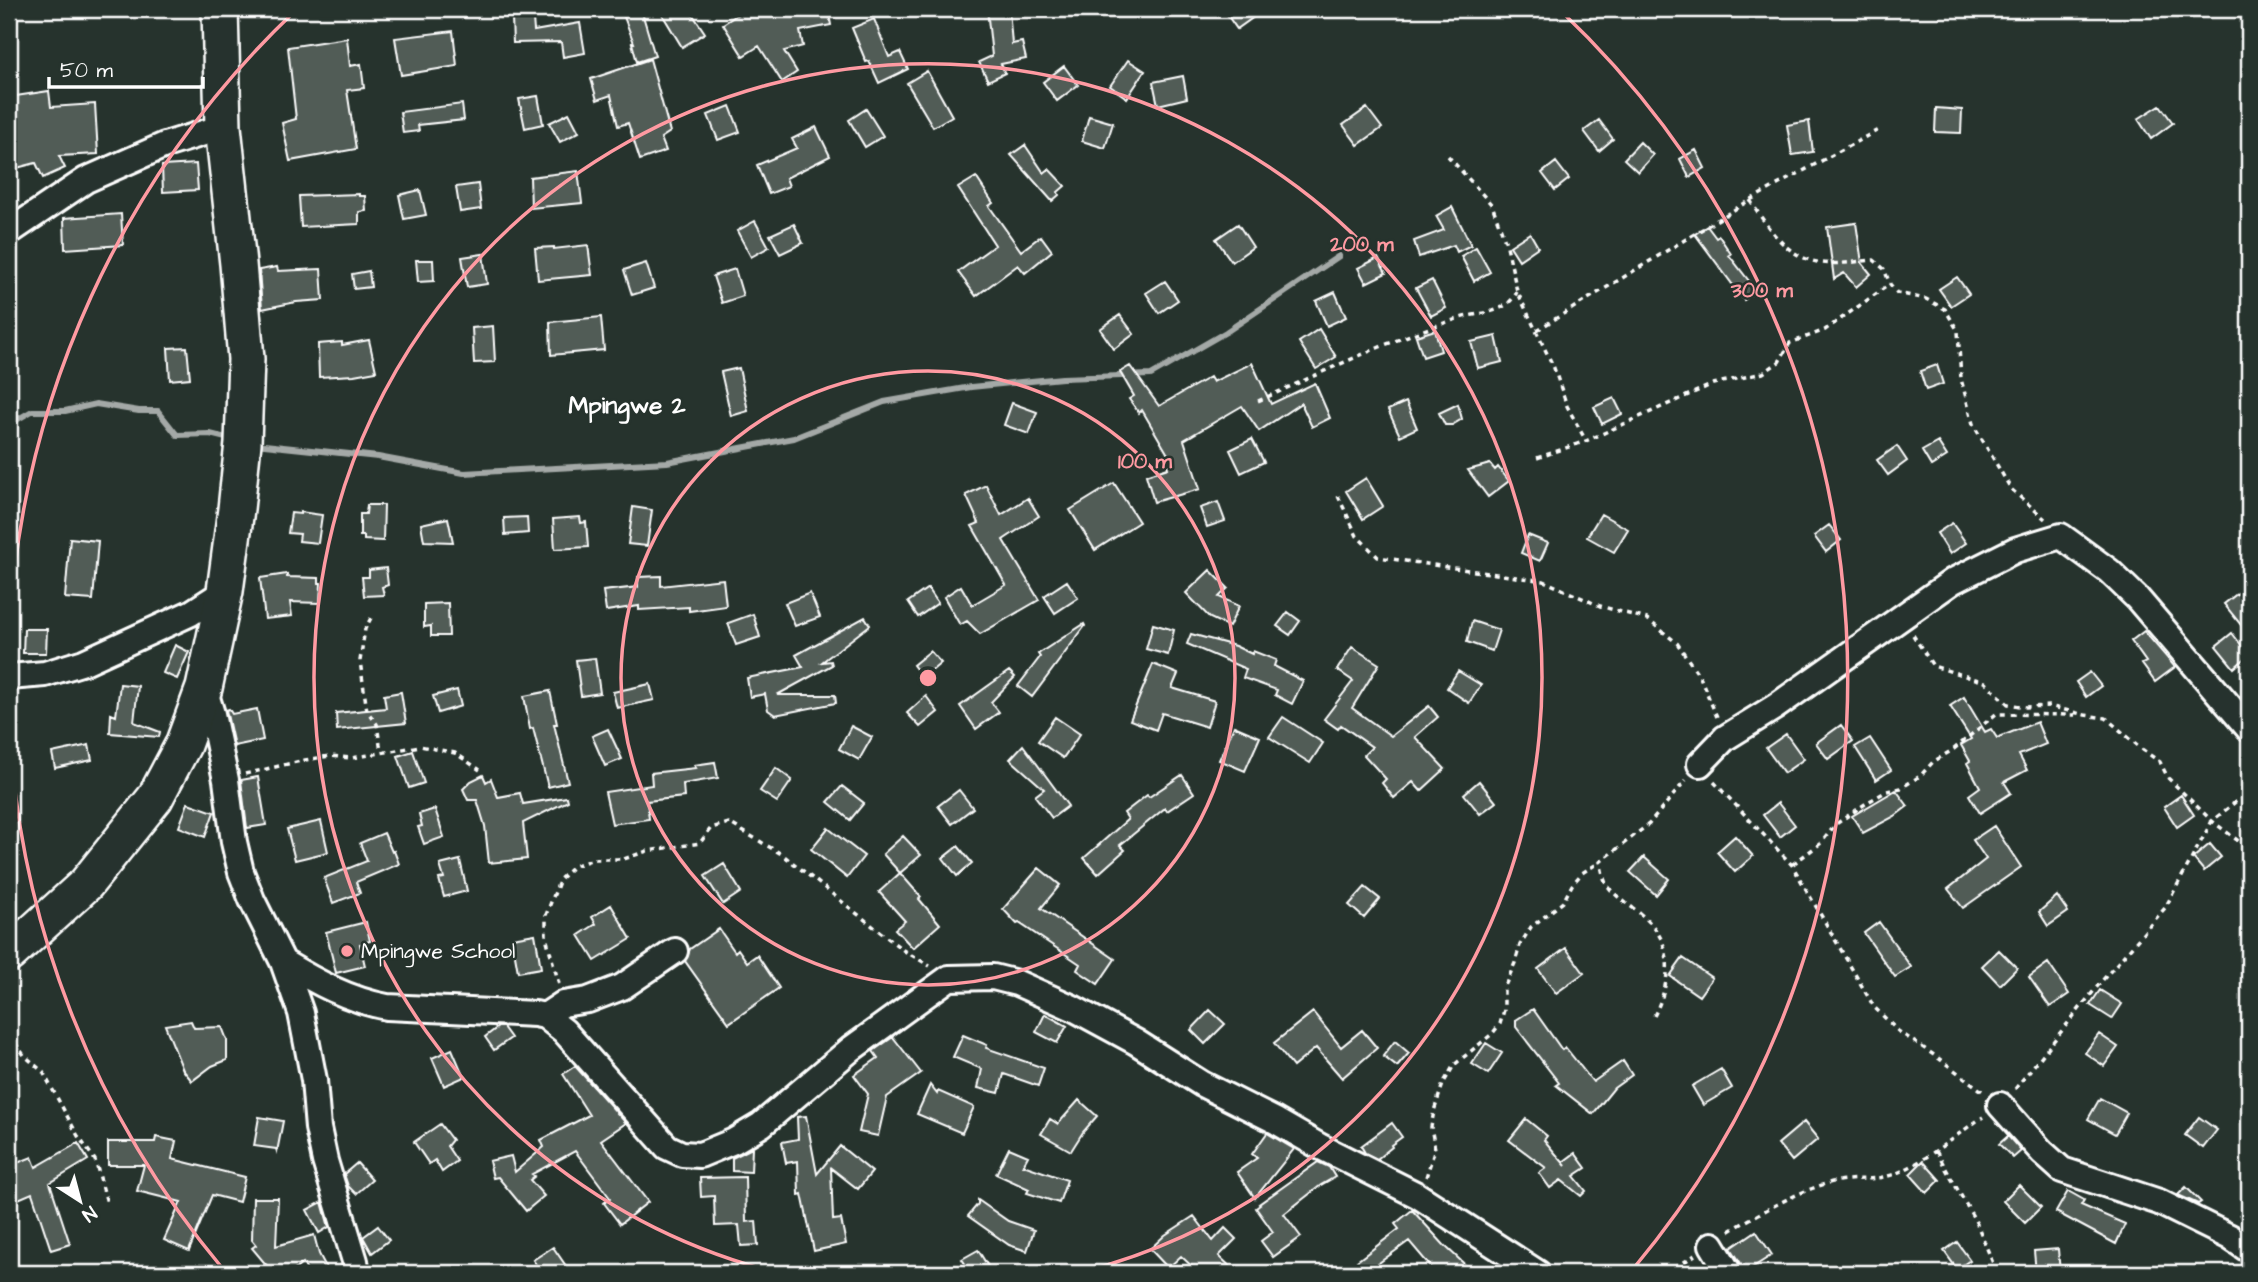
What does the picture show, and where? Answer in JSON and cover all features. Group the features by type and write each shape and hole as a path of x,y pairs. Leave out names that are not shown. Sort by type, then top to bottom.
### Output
{"street":[{"path":"9,954 86,884 155,798 183,745 204,688 225,591 243,443 246,359 223,127 220,9"},
{"path":"9,232 86,180 165,145 223,127"},
{"path":"1700,764 1726,738 1775,707 1953,581 2015,550 2061,536 2109,571 2137,598 2249,729"},
{"path":"9,677 45,674 84,662 191,613 225,591"},
{"path":"204,688 226,780 241,872 283,962 301,1013 314,1080 318,1128 356,1273"},
{"path":"283,962 327,987 368,1004 516,1012 554,1010 608,994 674,951"},
{"path":"554,1010 564,1031 667,1147 682,1154 699,1155 734,1141 761,1125 851,1049 949,978 993,977 1017,984 1073,1008 1136,1042 1214,1090 1417,1195 1538,1273"},
{"path":"2000,1105 2062,1170 2159,1202 2230,1237 2249,1250"},
{"path":"1712,1245 1729,1273"}],"path":[{"path":"1537,330 1750,200 1878,130"},
{"path":"1447,156 1492,205 1507,246 1517,291 1537,330 1567,406 1586,441"},
{"path":"1750,200 1769,230 1793,253 1823,263 1874,260 1884,269 1889,284 1897,293 1926,299 1945,309 1958,331 1962,379 1973,424 2011,489 2061,536"},
{"path":"1537,458 1586,441 1713,384 1762,373 1779,362 1790,343 1825,330 1889,284"},
{"path":"1258,401 1425,328 1465,316 1495,311 1511,303 1517,291"},
{"path":"1338,496 1357,536 1378,557 1544,581 1600,606 1647,619 1677,643 1700,677 1726,738"},
{"path":"371,618 365,629 360,661 367,711 377,724 381,752"},
{"path":"1902,618 1933,666 1985,682 2008,704 2026,707 2049,706 2106,718 2160,762 2168,778 2212,821 2249,849"},
{"path":"1792,865 1821,843 1836,824 1887,791 1901,788 1920,776 1933,762 1954,749 1996,714 2085,715"},
{"path":"226,780 305,760 330,756 352,758 419,747 455,753 480,770"},
{"path":"1417,1195 1425,1181 1435,1149 1431,1126 1443,1084 1454,1065 1492,1034 1500,1024 1504,1010 1504,988 1520,945 1531,927 1563,902 1582,873 1649,824 1700,764 1719,789 1792,865 1874,1007 1899,1031 2000,1105"},
{"path":"1667,1273 1712,1245 1731,1229 1784,1201 1838,1181 1881,1178 1898,1173 1936,1151 2000,1105 2165,908 2212,821 2249,791"},
{"path":"554,1010 546,915 560,879 574,866 593,859 624,859 647,851 700,843 711,828 729,823 783,855 903,950 949,978"},
{"path":"1600,862 1606,883 1629,906 1646,918 1665,944 1668,968 1664,996 1654,1016"},
{"path":"9,1035 24,1055 43,1072 78,1136 95,1160 107,1203"},
{"path":"1936,1151 1977,1224 1997,1273"}],"building":[{"path":"621,9 641,9 655,56 637,62 634,43"},
{"path":"659,9 689,9 705,33 682,47"},
{"path":"746,9 828,9 831,25 800,31 803,46 784,51 797,72 782,82 759,46 743,56 723,24"},
{"path":"987,9 1009,9 1012,44 1022,42 1026,59 1001,64 1005,73 988,81 979,62 992,56"},
{"path":"1223,9 1265,9 1237,29"},
{"path":"512,18 533,18 534,31 580,23 585,53 563,57 561,42 513,43"},
{"path":"874,19 889,57 900,52 908,69 879,83 869,61 866,62 852,28"},
{"path":"453,31 457,66 401,75 395,38"},
{"path":"347,38 350,66 361,64 364,88 347,90 356,149 290,161 282,123 296,119 288,47"},
{"path":"650,59 670,132 661,138 666,151 640,160 628,123 618,126 611,95 597,100 591,79"},
{"path":"1128,60 1145,71 1127,98 1110,86"},
{"path":"1064,66 1078,85 1057,101 1043,82"},
{"path":"927,71 952,116 933,127 907,83"},
{"path":"1183,76 1187,98 1158,105 1153,82"},
{"path":"49,91 51,107 95,104 98,154 59,156 65,168 43,178 36,163 9,170 9,97"},
{"path":"538,96 543,124 525,128 519,99"},
{"path":"462,104 464,120 418,125 419,131 403,133 400,112"},
{"path":"2160,105 2173,123 2151,139 2138,119"},
{"path":"730,106 740,132 718,140 708,115"},
{"path":"1367,108 1382,128 1358,145 1343,125"},
{"path":"1936,108 1962,110 1961,133 1935,132"},
{"path":"866,109 883,136 865,147 849,120"},
{"path":"569,113 579,132 560,142 549,123"},
{"path":"1089,116 1113,123 1105,148 1082,141"},
{"path":"1599,120 1613,139 1599,151 1584,131"},
{"path":"1809,121 1813,152 1792,155 1787,125"},
{"path":"816,127 830,156 786,178 789,186 769,194 757,165 797,148 792,139"},
{"path":"1640,142 1653,155 1638,172 1624,159"},
{"path":"1025,145 1044,173 1049,169 1065,186 1052,201 1011,155"},
{"path":"1696,150 1705,168 1689,177 1680,159"},
{"path":"1556,162 1569,179 1555,190 1542,173"},
{"path":"196,164 198,190 163,192 162,166"},
{"path":"578,171 582,203 531,208 530,177"},
{"path":"976,177 993,203 989,206 1021,251 1041,236 1052,251 1025,273 1018,265 976,296 958,272 995,245 958,188"},
{"path":"478,184 481,209 460,212 456,187"},
{"path":"420,190 426,215 404,219 399,195"},
{"path":"299,196 365,196 366,211 359,212 359,224 301,227"},
{"path":"1452,207 1471,245 1457,252 1454,245 1419,257 1414,241 1444,230 1436,216"},
{"path":"121,214 123,245 65,249 64,218"},
{"path":"755,221 769,247 751,257 737,231"},
{"path":"1856,223 1862,263 1871,274 1856,287 1844,273 1834,279 1827,227"},
{"path":"794,224 803,243 780,254 770,235"},
{"path":"1238,224 1253,247 1232,262 1216,239"},
{"path":"1707,226 1716,238 1719,236 1731,254 1729,255 1756,290 1744,300 1695,234"},
{"path":"1530,233 1538,247 1519,260 1510,246"},
{"path":"588,245 592,275 538,280 535,248"},
{"path":"1476,247 1490,272 1474,281 1461,256"},
{"path":"483,254 487,284 467,287 462,257"},
{"path":"1378,258 1386,273 1366,283 1358,268"},
{"path":"416,260 433,260 434,281 418,282"},
{"path":"646,263 654,288 632,295 624,270"},
{"path":"277,267 278,271 321,269 323,300 262,309 259,270"},
{"path":"735,269 743,296 722,303 713,276"},
{"path":"369,271 371,287 354,289 352,274"},
{"path":"1957,277 1969,294 1951,306 1939,289"},
{"path":"1432,280 1446,308 1431,316 1416,288"},
{"path":"1165,281 1178,300 1159,313 1146,293"},
{"path":"1335,292 1346,317 1327,326 1316,301"},
{"path":"1120,315 1134,334 1114,349 1100,329"},
{"path":"601,317 604,350 551,355 550,322"},
{"path":"493,326 495,362 474,363 472,328"},
{"path":"1319,329 1336,357 1316,369 1299,342"},
{"path":"1435,330 1441,351 1423,357 1416,336"},
{"path":"1496,336 1502,362 1478,368 1471,342"},
{"path":"369,340 376,371 319,377 318,344 342,342 342,345"},
{"path":"187,347 190,378 170,380 168,348"},
{"path":"1252,363 1271,404 1315,383 1330,418 1312,427 1301,403 1259,431 1242,406 1184,440 1200,489 1154,502 1146,475 1168,468 1167,465 1173,463 1142,410 1139,413 1129,399 1134,396 1120,372 1130,366 1159,406 1210,377 1213,382"},
{"path":"1937,365 1943,384 1926,390 1920,371"},
{"path":"739,368 748,411 731,416 721,372"},
{"path":"1614,398 1622,414 1602,424 1594,407"},
{"path":"1406,402 1417,428 1400,436 1388,410"},
{"path":"1012,403 1037,412 1029,434 1004,425"},
{"path":"1458,404 1462,419 1452,425 1445,425 1439,413"},
{"path":"1252,439 1264,462 1241,473 1230,450"},
{"path":"1938,442 1947,456 1931,466 1922,451"},
{"path":"1897,446 1907,461 1888,475 1877,460"},
{"path":"1490,464 1495,470 1498,467 1509,481 1488,497 1468,470"},
{"path":"1366,478 1383,506 1363,519 1346,491"},
{"path":"1114,483 1139,522 1095,550 1070,510"},
{"path":"986,485 1001,515 1028,498 1039,516 1003,540 1039,600 980,634 967,621 960,625 944,597 961,586 972,605 1006,585 972,526 979,523 966,495"},
{"path":"1218,502 1225,521 1207,527 1200,508"},
{"path":"367,505 384,505 383,541 364,540 364,536 360,536 360,514 366,514"},
{"path":"633,507 652,510 647,546 628,544"},
{"path":"291,513 322,515 318,543 299,541 300,534 288,533"},
{"path":"1601,514 1628,529 1614,552 1587,537"},
{"path":"527,517 528,533 505,535 504,518"},
{"path":"580,517 581,523 586,522 588,547 555,549 553,519"},
{"path":"448,518 453,542 424,541 421,524"},
{"path":"1952,523 1966,543 1950,554 1937,533"},
{"path":"1829,525 1841,540 1826,552 1814,536"},
{"path":"1528,535 1548,543 1540,561 1521,553"},
{"path":"70,538 98,541 93,600 65,598"},
{"path":"386,568 388,585 382,587 384,595 364,596 362,577 369,577 369,570"},
{"path":"1210,570 1228,588 1219,597 1239,606 1229,627 1210,618 1186,593"},
{"path":"287,574 287,577 319,578 320,603 290,602 292,616 265,619 260,578"},
{"path":"661,576 661,586 723,579 726,606 689,611 689,607 639,610 639,606 606,611 603,591 638,587 638,577"},
{"path":"1067,581 1078,598 1055,613 1044,596"},
{"path":"928,588 938,603 918,617 908,602"},
{"path":"810,593 820,617 795,626 785,603"},
{"path":"2238,593 2249,606 2249,635 2224,604"},
{"path":"448,603 449,636 431,636 431,626 424,627 424,604"},
{"path":"1288,612 1300,621 1290,635 1277,626"},
{"path":"753,614 760,637 736,645 728,623"},
{"path":"865,617 870,625 822,662 831,661 832,665 777,695 835,695 836,703 775,715 768,710 765,694 750,697 747,678 803,667 796,655"},
{"path":"1472,621 1499,630 1492,651 1467,642"},
{"path":"1084,624 1032,697 1018,686 1040,657 1038,654"},
{"path":"1153,624 1174,630 1168,655 1146,649"},
{"path":"24,629 47,629 46,653 23,653"},
{"path":"2144,631 2175,667 2155,682 2142,664 2146,662 2131,641"},
{"path":"2232,633 2249,655 2234,668 2216,646"},
{"path":"1191,634 1276,660 1274,666 1303,681 1292,704 1275,695 1277,690 1243,678 1246,669 1187,644"},
{"path":"175,645 189,652 177,679 163,673"},
{"path":"1352,647 1379,664 1352,708 1391,736 1429,706 1438,717 1415,737 1445,769 1421,791 1413,782 1394,798 1382,783 1386,779 1364,755 1372,747 1341,725 1338,729 1324,719 1353,681 1337,670"},
{"path":"930,651 941,663 923,678 913,665"},
{"path":"595,658 600,693 581,696 576,660"},
{"path":"1153,664 1178,674 1172,688 1215,701 1207,727 1162,713 1156,730 1130,720"},
{"path":"1009,671 1015,677 991,702 999,712 976,729 960,706"},
{"path":"1458,671 1481,685 1469,703 1447,688"},
{"path":"2090,672 2101,686 2086,697 2076,682"},
{"path":"120,684 138,686 134,722 160,732 159,737 110,733 111,714 116,716"},
{"path":"650,684 654,700 617,708 613,692"},
{"path":"457,690 461,706 438,713 433,696"},
{"path":"550,691 557,724 554,724 568,782 548,787 533,728 530,729 524,696"},
{"path":"401,692 406,723 337,730 336,713 386,708 384,695"},
{"path":"926,696 938,712 920,727 907,713"},
{"path":"1964,697 1985,732 1991,729 1997,738 2037,722 2046,744 2019,755 2027,770 2004,782 2011,793 1980,813 1969,795 1980,787 1961,745 1971,739 1950,706"},
{"path":"229,709 232,714 257,709 263,740 234,746 226,710"},
{"path":"1055,717 1080,734 1063,758 1038,741"},
{"path":"1283,717 1323,743 1310,763 1269,737"},
{"path":"1841,725 1853,741 1828,759 1816,743"},
{"path":"851,726 872,737 859,760 839,749"},
{"path":"1234,726 1260,737 1245,771 1219,760"},
{"path":"608,729 622,759 605,766 592,736"},
{"path":"1786,734 1804,759 1784,773 1766,748"},
{"path":"1870,738 1891,770 1876,780 1855,747"},
{"path":"89,745 92,760 55,768 52,753"},
{"path":"1023,745 1068,806 1052,818 1035,796 1044,789 1010,759"},
{"path":"413,751 424,783 409,788 398,756"},
{"path":"715,762 718,778 683,784 684,797 647,801 649,819 612,824 605,792 652,785 651,773 696,768 694,765"},
{"path":"776,768 792,780 777,802 760,791"},
{"path":"483,775 486,782 491,779 498,797 520,793 523,804 567,797 568,801 523,823 527,859 489,863 485,826 477,800 468,800 463,789"},
{"path":"1182,775 1194,793 1167,811 1165,808 1120,845 1125,850 1098,874 1084,858 1128,819 1124,813 1147,795 1149,797"},
{"path":"258,777 266,825 247,828 241,780"},
{"path":"1479,781 1496,802 1480,814 1464,794"},
{"path":"842,786 864,803 850,820 828,802"},
{"path":"959,790 973,808 952,824 938,806"},
{"path":"1896,790 1908,806 1863,833 1852,816"},
{"path":"2181,795 2194,815 2177,827 2164,807"},
{"path":"188,803 214,812 205,837 179,827"},
{"path":"1778,803 1795,825 1780,837 1763,815"},
{"path":"435,809 444,837 424,844 418,827 422,826 419,814"},
{"path":"321,821 328,852 295,860 287,829"},
{"path":"1994,826 2021,867 1963,908 1948,889 1986,859 1973,840"},
{"path":"828,828 864,856 847,878 811,849"},
{"path":"384,833 399,864 356,882 360,893 333,903 324,878 367,861 360,843"},
{"path":"903,836 921,855 900,873 883,854"},
{"path":"1735,836 1753,856 1735,872 1717,852"},
{"path":"2210,844 2221,857 2204,871 2193,858"},
{"path":"958,846 972,863 957,876 943,858"},
{"path":"1644,857 1669,879 1656,895 1630,872"},
{"path":"460,860 467,891 444,897 439,879 444,878 440,865"},
{"path":"724,864 741,892 723,904 705,876"},
{"path":"1039,868 1060,885 1041,908 1115,959 1098,984 1077,970 1080,964 1017,924 1003,909"},
{"path":"900,873 940,924 913,948 895,929 905,921 879,892"},
{"path":"1365,887 1380,899 1364,918 1349,905"},
{"path":"2057,896 2068,912 2048,926 2039,912"},
{"path":"611,905 631,939 595,961 579,935 596,924 592,917"},
{"path":"366,922 370,941 360,944 365,966 336,973 326,932"},
{"path":"1879,922 1911,967 1895,977 1864,933"},
{"path":"719,929 735,952 738,949 747,962 757,955 779,988 729,1023 685,961 690,949"},
{"path":"535,934 541,968 518,972 512,938"},
{"path":"1566,948 1584,973 1556,993 1538,969"},
{"path":"1999,950 2017,968 2000,985 1982,966"},
{"path":"1683,958 1712,978 1699,996 1670,976"},
{"path":"2048,963 2069,994 2050,1007 2029,977"},
{"path":"2100,990 2122,1004 2112,1019 2090,1005"},
{"path":"1533,1009 1562,1050 1565,1047 1593,1082 1623,1061 1632,1075 1614,1088 1593,1114 1556,1085 1559,1083 1516,1027 1516,1020"},
{"path":"1210,1010 1225,1024 1205,1044 1191,1030"},
{"path":"1313,1012 1341,1047 1362,1030 1377,1048 1342,1078 1316,1048 1293,1067 1274,1043"},
{"path":"1045,1014 1067,1026 1057,1043 1036,1032"},
{"path":"191,1021 194,1028 222,1027 227,1040 227,1060 212,1066 192,1081 183,1070 165,1025"},
{"path":"498,1027 503,1027 511,1038 494,1050 485,1037"},
{"path":"2099,1034 2118,1047 2104,1066 2085,1053"},
{"path":"963,1035 987,1045 986,1048 1044,1068 1038,1086 1004,1074 999,1093 978,1088 982,1069 953,1057"},
{"path":"893,1037 921,1073 887,1097 878,1136 859,1132 868,1094 854,1075 878,1058 873,1051"},
{"path":"1395,1041 1409,1053 1397,1067 1383,1056"},
{"path":"1486,1043 1502,1053 1488,1074 1472,1064"},
{"path":"452,1049 464,1077 444,1086 432,1058"},
{"path":"575,1066 626,1123 601,1140 648,1202 620,1224 604,1203 610,1198 575,1151 532,1174 535,1176 530,1180 544,1196 526,1211 498,1177 493,1178 489,1161 511,1156 515,1172 544,1147 541,1140 589,1115 563,1074"},
{"path":"1721,1069 1732,1088 1703,1105 1692,1086"},
{"path":"930,1085 937,1094 938,1091 974,1107 962,1133 917,1114"},
{"path":"2100,1098 2127,1113 2115,1134 2088,1119"},
{"path":"1079,1100 1097,1116 1071,1151 1041,1134 1050,1119 1058,1124"},
{"path":"806,1116 817,1174 840,1146 872,1172 858,1189 831,1168 833,1220 841,1219 846,1244 814,1251 802,1194 799,1195 798,1161 786,1163 782,1142 798,1139 797,1117"},
{"path":"259,1117 283,1121 277,1152 276,1149 254,1146"},
{"path":"2199,1117 2217,1130 2203,1148 2185,1135"},
{"path":"1526,1119 1547,1136 1544,1140 1566,1166 1563,1162 1575,1153 1586,1168 1574,1176 1586,1191 1581,1196 1561,1180 1550,1188 1539,1173 1546,1168 1509,1140"},
{"path":"1804,1122 1818,1139 1792,1161 1778,1144"},
{"path":"1392,1123 1402,1137 1377,1159 1365,1153 1361,1146"},
{"path":"440,1124 452,1140 447,1146 457,1161 442,1172 435,1160 429,1164 414,1142"},
{"path":"1267,1133 1294,1149 1255,1198 1237,1172 1257,1158 1252,1154"},
{"path":"2008,1136 2021,1151 2013,1158 1999,1144"},
{"path":"156,1137 176,1141 172,1159 245,1177 239,1202 212,1195 189,1251 164,1240 181,1202 137,1191 144,1165 108,1165 108,1142 155,1142"},
{"path":"78,1143 88,1160 50,1183 70,1244 51,1250 32,1193 9,1203 9,1172 14,1170 12,1165 32,1157 36,1167"},
{"path":"752,1148 751,1172 732,1171 732,1158"},
{"path":"1009,1148 1028,1156 1023,1165 1067,1180 1059,1203 1027,1193 1029,1189 996,1174"},
{"path":"1923,1161 1940,1180 1927,1193 1910,1174"},
{"path":"1318,1162 1329,1167 1335,1177 1284,1214 1301,1237 1273,1257 1261,1241 1273,1232 1256,1208"},
{"path":"357,1163 372,1180 356,1194 348,1186 344,1174"},
{"path":"745,1177 746,1222 756,1221 758,1245 741,1246 739,1225 715,1226 714,1196 701,1197 700,1178"},
{"path":"2019,1185 2041,1207 2025,1223 2003,1201"},
{"path":"2186,1187 2201,1202 2198,1204 2178,1195"},
{"path":"2068,1191 2084,1200 2081,1205 2125,1224 2116,1244 2056,1212"},
{"path":"253,1198 278,1198 276,1246 314,1235 319,1254 329,1273 308,1273 303,1263 291,1273 279,1273 275,1269 273,1273 252,1248 256,1245 252,1240"},
{"path":"978,1200 1008,1221 1034,1230 1027,1251 1009,1245 968,1216 978,1204"},
{"path":"322,1202 329,1227 319,1233 307,1210"},
{"path":"1412,1210 1474,1273 1436,1273 1409,1241 1365,1273 1357,1261 1399,1229 1395,1224"},
{"path":"1194,1216 1213,1241 1225,1228 1236,1239 1219,1256 1237,1273 1199,1273 1181,1256 1168,1268 1150,1249 1165,1235"},
{"path":"378,1226 389,1240 372,1253 363,1237"},
{"path":"1756,1231 1772,1255 1744,1273 1731,1248"},
{"path":"1957,1242 1970,1260 1957,1269 1944,1251"},
{"path":"553,1247 566,1266 555,1273 542,1273 533,1260"},
{"path":"2058,1249 2060,1273 2036,1273 2034,1251"},
{"path":"978,1250 989,1268 980,1273 971,1273 962,1259"}],"waterway":[{"path":"255,444 378,457 464,473 667,462 794,438 884,402 971,387 1062,378 1151,375 1226,332 1339,256"},
{"path":"9,421 13,422 32,411 65,411 96,404 139,411 158,411 177,435 210,434 234,440"}],"place":[{"name":"Mpingwe School","path":"347,951"}],"district":[{"name":"Mpingwe 2","path":"627,405"}]}
